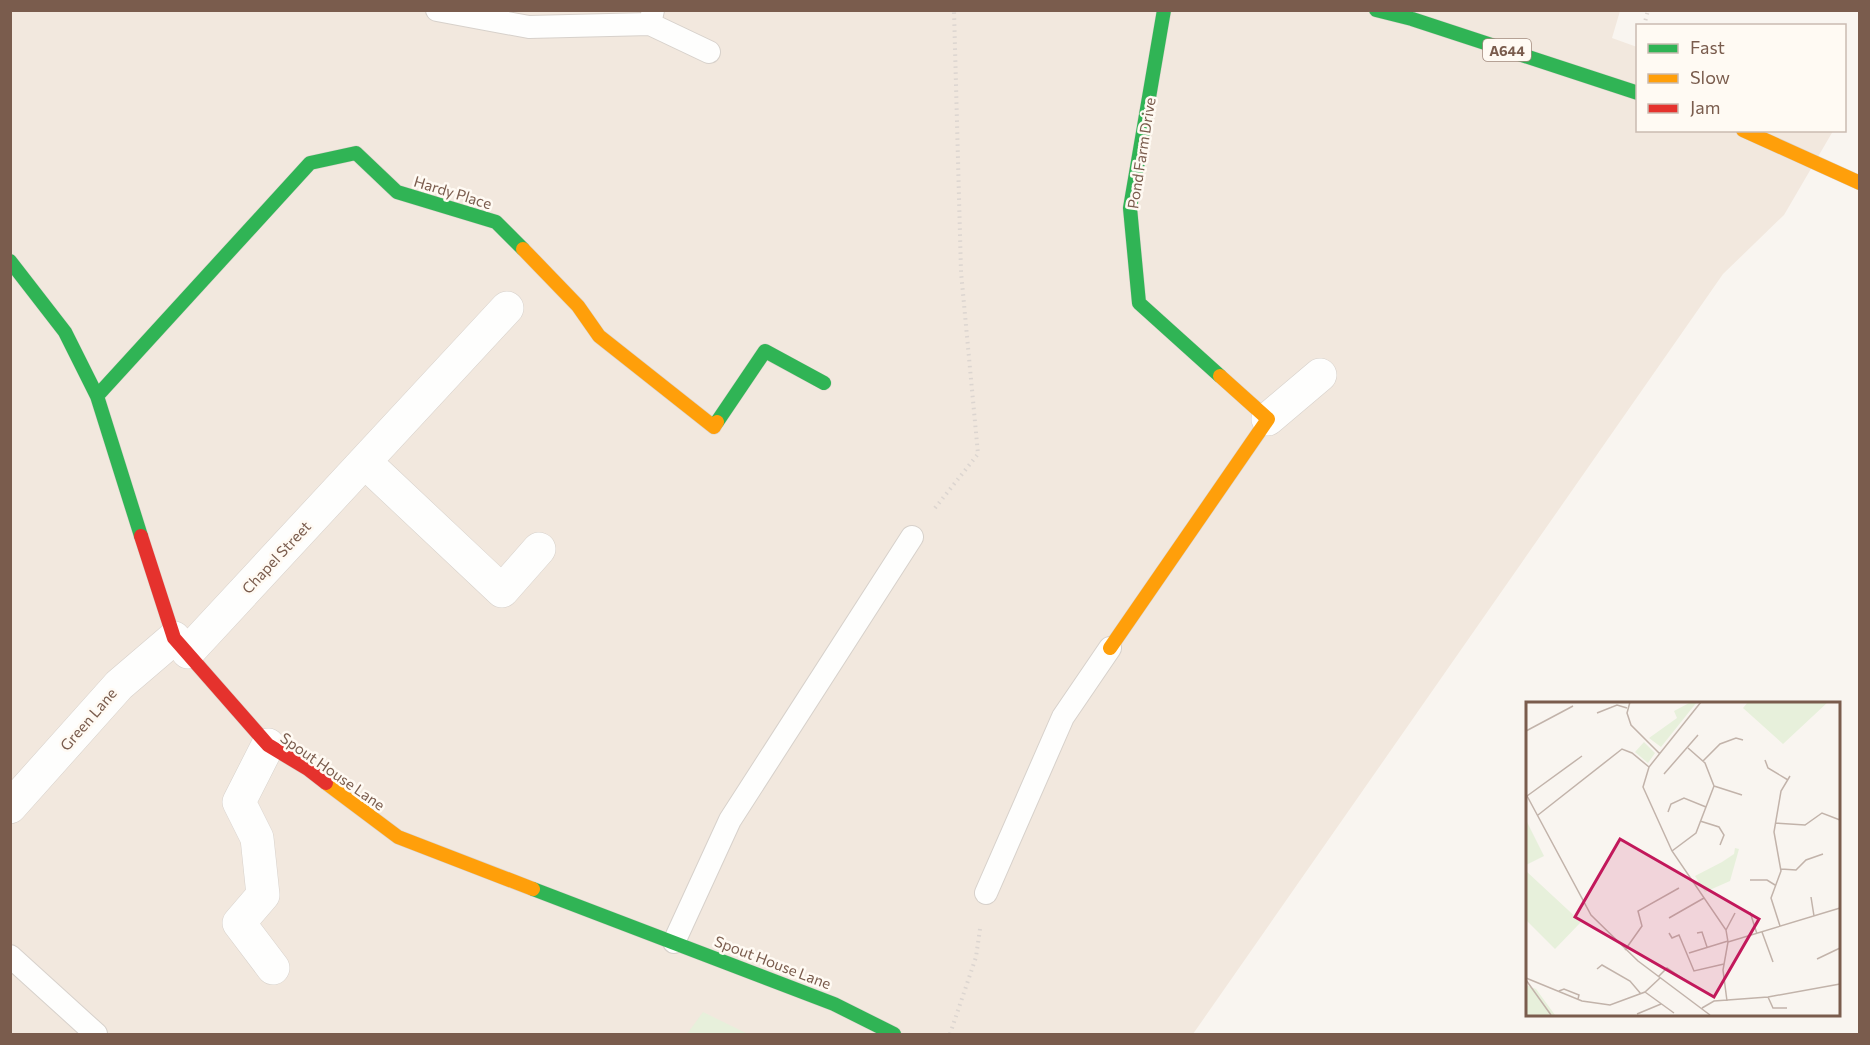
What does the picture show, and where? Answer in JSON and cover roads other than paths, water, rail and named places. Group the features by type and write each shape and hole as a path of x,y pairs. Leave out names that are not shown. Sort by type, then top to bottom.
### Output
{"street":[{"name":"Pond Farm Drive","path":"1164,10 1130,208 1139,303 1268,419"},
{"name":"A644","path":"1376,10 1412,19 1636,92"},
{"path":"1747,132 1860,183"},
{"name":"Hardy Place","path":"97,396 310,163 356,153 397,192 496,222 578,306 599,336 714,427 765,351 824,383"},
{"name":"Spout House Lane","path":"10,261 65,332 97,396 181,645 268,745 308,769 398,837 834,1004 894,1035"},
{"name":"Chapel Street","path":"181,645 365,462 507,308"},
{"path":"1110,648 1268,419 1320,375"},
{"path":"365,462 501,591 539,549"},
{"name":"Green Lane","path":"10,807 118,685 181,645"},
{"path":"268,745 239,802 257,838 263,895 239,923 273,968"}],"lane":[{"path":"438,10 529,27 651,17 709,52"},
{"path":"674,942 730,820 912,537"},
{"path":"986,893 1063,717 1110,648"},
{"path":"10,957 96,1035"}]}
